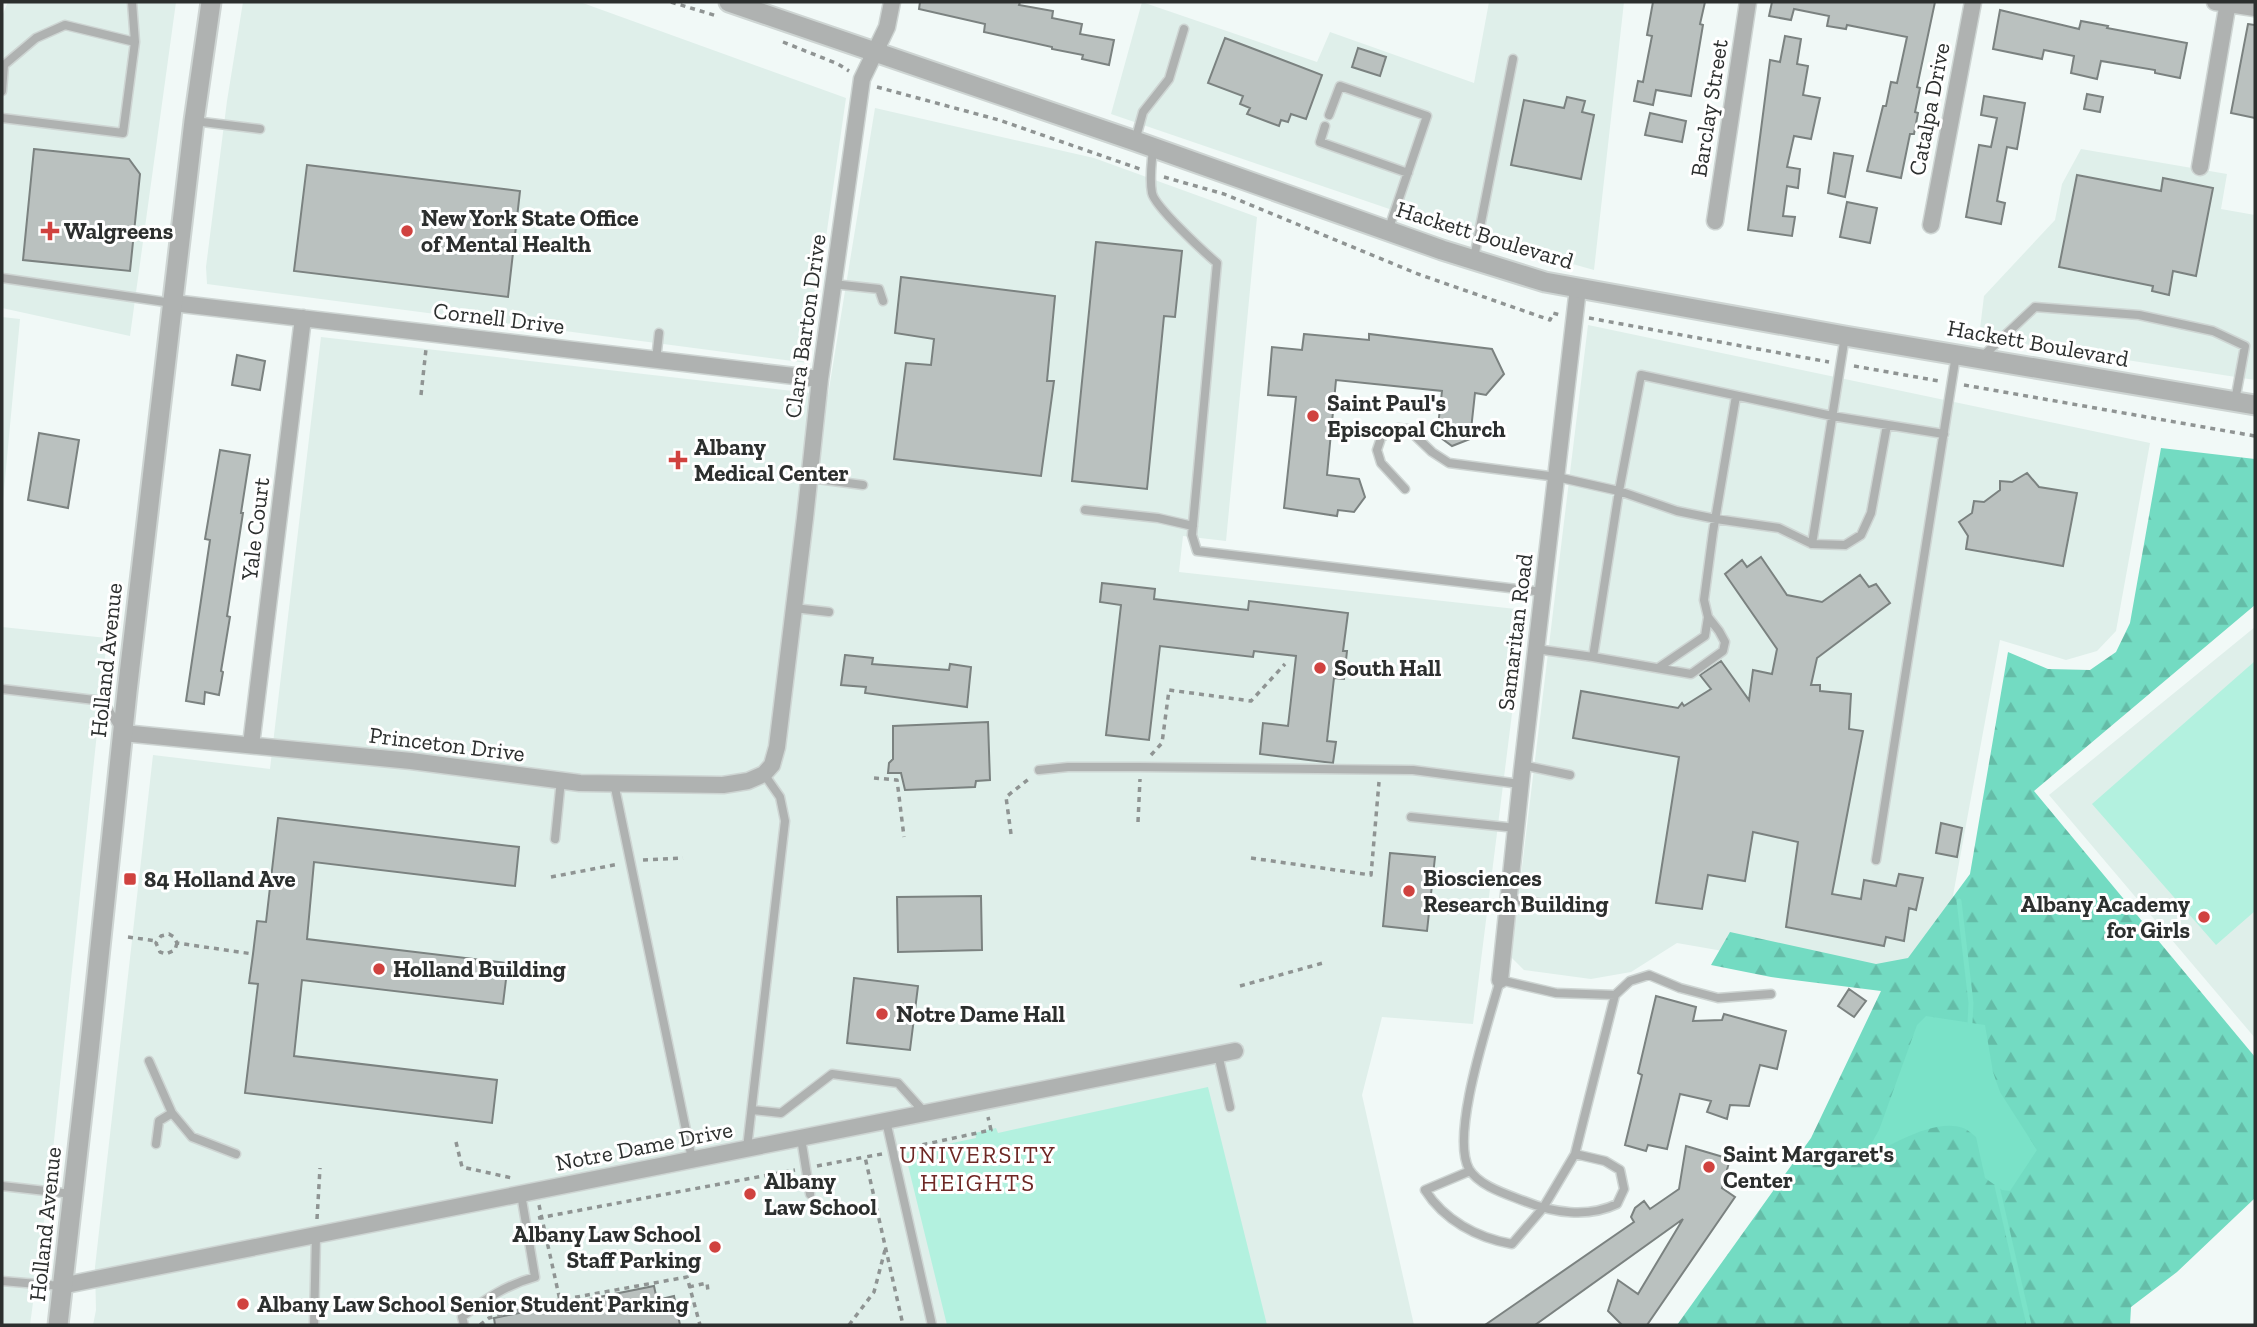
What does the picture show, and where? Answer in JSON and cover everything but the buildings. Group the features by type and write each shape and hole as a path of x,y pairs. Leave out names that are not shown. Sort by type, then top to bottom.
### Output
{"street":[{"name":"Holland Avenue","path":"58,1325 123,733 194,121 211,2"},
{"name":"Hackett Boulevard","path":"729,2 1144,144 1473,261 1545,282 2255,405"},
{"name":"Clara Barton Drive","path":"764,774 772,765 777,747 820,379 862,79 887,27 892,2"},
{"name":"Barclay Street","path":"1715,221 1748,2"},
{"name":"Catalpa Drive","path":"1931,225 1973,2"},
{"path":"2200,167 2223,2 2255,8"},
{"name":"Samaritan Road","path":"1500,980 1522,765 1578,288"},
{"name":"Cornell Drive","path":"173,303 820,379"},
{"name":"Yale Court","path":"251,745 303,318"},
{"name":"Princeton Drive","path":"123,733 411,761 561,780 723,785 748,781 764,774"},
{"name":"Notre Dame Drive","path":"61,1286 1227,1052"}],"lane":[{"path":"2,118 123,133 135,42 132,2"},
{"path":"2,91 4,65 36,38 65,25 135,42"},
{"path":"1184,29 1169,79 1143,112 1144,144 1153,196 1217,263 1192,535 1197,551 1543,592"},
{"path":"1473,261 1513,59"},
{"path":"1329,115 1340,86 1427,116 1388,231"},
{"path":"194,121 260,129"},
{"path":"1325,126 1320,142 1408,173"},
{"path":"2,278 173,303"},
{"path":"833,284 879,289 883,301"},
{"path":"1981,358 2035,307 2139,315 2213,331 2245,346 2235,401"},
{"path":"656,360 659,333"},
{"path":"1812,544 1845,335"},
{"path":"1876,860 1956,354"},
{"path":"1593,657 1619,491 1641,375 1832,416 1944,434"},
{"path":"1658,668 1705,636 1708,617 1704,600 1736,396"},
{"path":"1405,489 1381,463 1377,450 1381,438 1398,428 1408,429 1448,463 1557,477 1619,491 1677,511 1779,528 1812,544 1845,545 1861,534 1871,513 1887,425"},
{"path":"810,478 863,485"},
{"path":"1085,510 1158,518 1193,526"},
{"path":"794,608 830,612"},
{"path":"1536,649 1691,674 1723,651 1725,642 1708,617"},
{"path":"2,689 103,701 123,733"},
{"path":"1522,765 1570,775"},
{"path":"1039,770 1068,767 1413,770 1520,784"},
{"path":"747,1148 785,821 780,797 764,774"},
{"path":"555,839 561,780"},
{"path":"614,783 692,1159"},
{"path":"1411,817 1516,828"},
{"path":"1508,899 1545,904"},
{"path":"1470,1171 1425,1190 1433,1203 1453,1221 1495,1241 1512,1244 1543,1208 1574,1154 1615,995 1630,981 1649,975 1680,988 1718,998 1771,994"},
{"path":"1574,1154 1605,1161 1620,1170 1624,1189 1618,1204 1586,1214 1543,1208 1485,1184 1470,1171 1465,1157 1464,1136 1468,1102 1500,980 1556,993 1615,995"},
{"path":"1227,1052 1230,1107"},
{"path":"149,1061 172,1113 191,1137 236,1154"},
{"path":"753,1110 781,1113 832,1074 898,1083 925,1113"},
{"path":"156,1144 159,1121 172,1113"},
{"path":"886,1121 932,1325"},
{"path":"800,1138 810,1194"},
{"path":"2,1186 72,1194"},
{"path":"464,1325 462,1317 487,1297 514,1283 535,1277 521,1194"},
{"path":"314,1325 316,1235"},
{"path":"2,1281 61,1286"}],"path":[{"path":"421,396 427,333"},
{"path":"1138,822 1140,767 1162,743 1169,690 1251,701 1285,664"},
{"path":"1011,834 1006,797 1039,770"},
{"path":"1251,859 1371,875 1380,770"},
{"path":"874,778 897,780 904,837"},
{"path":"169,934 177,943 175,950 166,954 158,949 157,941 161,936 169,934"},
{"path":"128,937 157,941"},
{"path":"177,943 253,954"},
{"path":"1240,986 1323,963"},
{"path":"526,1220 865,1157"},
{"path":"316,1235 320,1168"},
{"path":"849,1325 874,1292 885,1248"},
{"path":"480,1325 489,1318 560,1300 687,1277 700,1325"},
{"path":"689,1287 707,1283 708,1291"}],"shaded area":[{"path":"8,2 176,2 130,336 2,308 2,16"},
{"path":"243,2 580,2 846,98 808,363 207,284 206,267 227,101"},
{"path":"1142,2 1317,62 1330,32 1474,83 1489,2 1624,2 1594,270 1448,229 1111,114"},
{"path":"875,108 1094,158 1257,217 1226,541 1183,536 1179,572 1525,610 1473,1024 1382,1017 1362,1095 1414,1325 93,1325 96,1310 95,1267 153,755 270,769 321,337 828,395"},
{"path":"2081,149 2227,174 2221,209 2255,215 2255,380 1979,337 1984,296 2055,220 2062,184"},
{"path":"2,317 20,319 2,511"},
{"path":"1588,325 2150,443 2116,631 2097,651 2066,660 2000,640 1936,988 1677,943 1631,972 1591,979 1524,970 1511,957"},
{"path":"2,627 107,638 51,1169 30,1325 2,1325"},
{"name":"Albany Academy for Girls","path":"2255,627 2255,1038 2049,795"},
{"path":"2255,661 2255,911 2216,945 2092,804"},
{"path":"1926,1016 1985,1025 1993,1072 2000,1092 2037,1150 2010,1191 2002,1190 1985,1178 1976,1137 1965,1129 1952,1126 1910,1135 1861,1162 1879,1130 1917,1025"},
{"path":"1208,1087 1267,1325 947,1325 905,1153 976,1138 975,1133 996,1128 998,1133"}],"green space":[{"path":"2161,448 2255,459 2255,605 2034,791 2255,1057 2255,1198 2177,1272 2131,1307 2130,1325 1677,1325 1811,1138 1881,991 1771,977 1711,965 1730,932 1876,964 1908,958 1970,874 2008,652 2048,669 2090,670 2116,652 2130,623"}],"waterway":[{"path":"1959,901 1971,1003 1970,1023"},
{"path":"1997,1186 2029,1325"}],"place":[{"name":"Walgreens","path":"50,231"},
{"name":"New York State Office of Mental Health","path":"407,231"},
{"name":"Saint Paul's Episcopal Church","path":"1313,416"},
{"name":"Albany Medical Center","path":"678,460"},
{"name":"South Hall","path":"1320,668"},
{"name":"84 Holland Ave","path":"130,879"},
{"name":"Biosciences Research Building","path":"1409,891"},
{"name":"Albany Academy for Girls","path":"2204,917"},
{"name":"Holland Building","path":"379,969"},
{"name":"Notre Dame Hall","path":"882,1014"},
{"name":"Saint Margaret's Center","path":"1709,1167"},
{"name":"Albany Law School","path":"750,1194"},
{"name":"Albany Law School Staff Parking","path":"715,1247"},
{"name":"Albany Law School Senior Student Parking","path":"243,1304"}],"district":[{"name":"UNIVERSITY HEIGHTS","path":"978,1169"}]}
